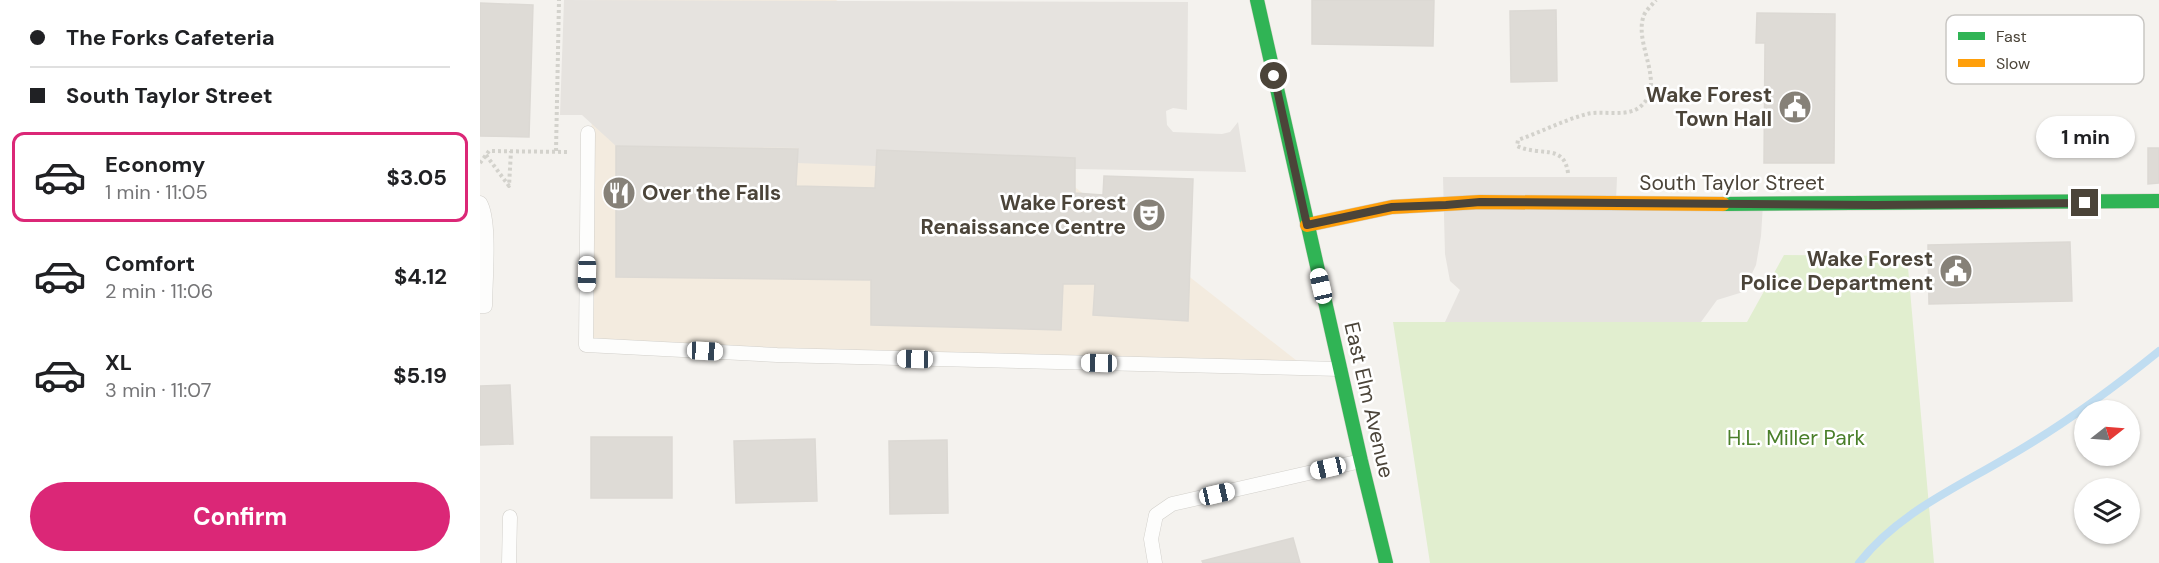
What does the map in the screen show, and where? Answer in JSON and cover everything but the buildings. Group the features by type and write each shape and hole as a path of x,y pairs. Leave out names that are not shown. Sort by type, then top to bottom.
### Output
{"street":[{"name":"East Elm Avenue","path":"1257,0 1386,563"},
{"name":"South Taylor Street","path":"1307,225 1392,207 1480,202 1888,205 2159,201"}],"lane":[{"path":"588,133 586,345 777,356 1340,369"},
{"path":"480,203 483,208 486,239 485,306 480,306"},
{"path":"1155,563 1151,539 1156,515 1172,504 1361,461"},
{"path":"509,563 510,517"}],"path":[{"path":"556,151 559,0"},
{"path":"1568,173 1566,160 1560,155 1525,150 1517,146 1518,140 1589,114 1611,114 1638,109 1647,100 1652,85 1642,44 1642,17 1656,0"},
{"path":"480,163 489,151 568,152"},
{"path":"486,154 509,186 511,151"}],"shaded area":[{"path":"564,0 1188,2 1187,110 1173,108 1166,111 1167,125 1173,132 1222,134 1230,132 1238,122 1246,172 1075,169 1075,158 877,150 876,166 797,163 798,148 616,146 582,115 560,115"},
{"path":"595,0 836,0 1306,368 586,345"},
{"path":"1443,177 1617,177 1616,202 1763,204 1756,265 1743,292 1717,300 1701,322 1445,322 1460,290 1450,281 1445,254"}],"green space":[{"name":"H.L. Miller Park","path":"1784,255 1907,256 1934,563 1430,563 1393,322 1747,322"}],"waterway":[{"path":"1859,563 1874,546 1908,516 2065,421 2159,351"}],"traffic: fast":[{"path":"1257,0 1386,563"},
{"path":"1723,204 2159,201"}],"traffic: slow":[{"path":"1307,225 1392,207 1480,202 1723,204"}],"place":[{"name":"Wake Forest Town Hall","path":"1795,107"},
{"name":"Over the Falls","path":"619,193"},
{"name":"Wake Forest Renaissance Centre","path":"1149,215"},
{"name":"Wake Forest Police Department","path":"1956,271"}],"route":[{"path":"1274,76 1307,225 1392,207 1480,202 1876,205 2085,203"}]}
